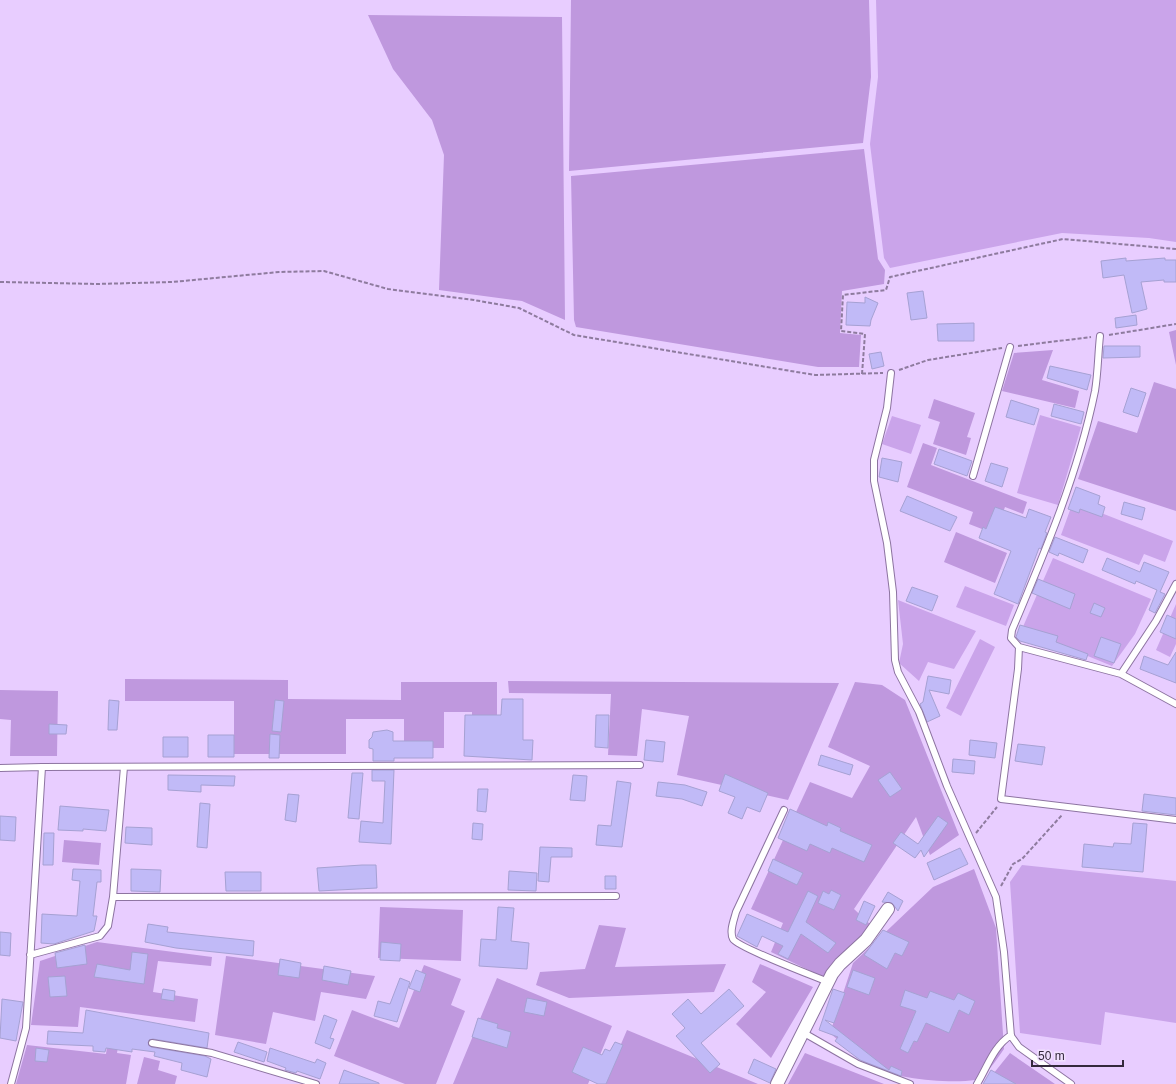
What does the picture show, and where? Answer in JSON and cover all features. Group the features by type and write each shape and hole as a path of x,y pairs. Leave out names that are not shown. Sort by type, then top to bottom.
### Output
{"street":[{"path":"777,1084 804,1033 828,982 840,964 866,940 888,909"}],"lane":[{"path":"1100,336 1095,390 1077,458 1053,532 1012,630 1011,638 1019,647 1121,674 1176,704"},
{"path":"973,476 1010,347"},
{"path":"891,373 887,408 874,460 874,481 886,543 893,592 895,660 898,672 919,712 947,786 972,838 996,897 1004,952 1011,1035 1019,1047 1071,1084"},
{"path":"1121,674 1156,621 1176,584"},
{"path":"1019,647 1018,668 1001,798 1176,820"},
{"path":"0,768 640,765"},
{"path":"11,1084 26,1028 42,767"},
{"path":"30,955 100,936 108,926 114,897 124,767"},
{"path":"784,810 736,912 731,930 732,938 734,942 749,949 828,982"},
{"path":"114,897 616,896"},
{"path":"804,1033 870,1069 910,1084"},
{"path":"977,1084 993,1053 1001,1042 1011,1035"},
{"path":"152,1043 212,1053 316,1084"}],"path":[{"path":"862,374 865,334 841,331 843,295 886,290 890,277 1063,238 1176,250"},
{"path":"0,282 97,284 172,282 279,272 324,271 388,289 474,300 519,308 574,335 815,375 891,373 928,360 1176,324"},
{"path":"972,838 996,810 1001,798"},
{"path":"996,897 1005,876 1013,864 1022,860 1059,818"}],"shaded area":[{"path":"571,0 869,0 871,77 863,143 569,171"},
{"path":"876,0 1176,0 1176,242 1149,238 1062,233 890,268 884,258 870,144 878,77"},
{"path":"368,15 562,17 565,320 522,301 439,290 444,155 432,120 393,69"},
{"path":"864,149 878,259 885,270 884,284 842,291 840,333 861,335 859,367 818,367 576,327 574,320 571,176"},
{"path":"1176,330 1176,365 1169,332"},
{"path":"1053,350 1042,380 1079,391 1075,408 1002,391 1014,353"},
{"path":"1154,382 1176,389 1176,511 1078,479 1098,421 1137,433"},
{"path":"934,399 975,413 967,437 971,438 966,455 933,444 940,422 928,418"},
{"path":"1040,415 1081,427 1058,505 1017,493"},
{"path":"892,416 921,425 911,454 882,444"},
{"path":"923,443 937,448 931,465 1027,502 1023,514 1005,507 995,534 969,524 973,512 907,487"},
{"path":"1073,502 1173,541 1165,562 1144,554 1139,565 1061,535"},
{"path":"956,532 1007,553 995,583 944,562"},
{"path":"1053,558 1151,599 1135,634 1112,666 1022,629"},
{"path":"965,586 1014,605 1006,626 956,607"},
{"path":"898,600 976,631 954,669 928,662 919,681 899,663 903,644"},
{"path":"1176,604 1176,644 1170,657 1156,650"},
{"path":"980,639 995,647 961,716 946,708"},
{"path":"125,679 288,680 288,699 401,700 401,682 497,682 497,738 472,738 472,712 444,712 444,748 404,748 404,719 346,719 346,754 234,754 234,701 125,701"},
{"path":"508,681 839,683 788,800 677,775 689,716 642,709 637,756 608,755 611,694 509,693"},
{"path":"855,682 882,685 905,700 959,835 930,855 916,817 854,909 871,925 823,977 771,952 783,923 751,909 810,782 852,798 870,766 828,747"},
{"path":"0,690 58,691 57,756 10,756 11,720 0,719"},
{"path":"64,840 101,843 99,865 62,862"},
{"path":"1022,865 1176,881 1176,1023 1105,1012 1101,1045 1020,1033 1010,882"},
{"path":"974,869 996,928 1004,1049 988,1071 975,1080 936,1081 906,1077 879,1070 868,1065 853,1054 830,1033 853,963 933,887"},
{"path":"380,907 463,910 461,961 378,958"},
{"path":"599,925 626,928 615,967 726,964 714,992 569,998 536,985 540,972 585,969"},
{"path":"97,942 212,957 211,966 158,961 153,992 198,999 195,1022 80,1007 78,1027 31,1025 40,961"},
{"path":"226,956 375,976 366,999 321,992 315,1021 273,1012 266,1044 215,1035"},
{"path":"760,964 813,987 771,1058 736,1024 766,992 752,982"},
{"path":"424,965 461,979 451,1005 465,1011 436,1084 405,1084 334,1056 352,1010 399,1028"},
{"path":"497,978 612,1026 588,1084 453,1084"},
{"path":"627,1030 758,1084 604,1084"},
{"path":"109,1032 120,1034 117,1053 131,1055 126,1084 16,1084 27,1045 106,1054"},
{"path":"805,1053 884,1084 788,1084"},
{"path":"1010,1053 1055,1084 985,1084"},
{"path":"144,1057 160,1061 158,1070 177,1076 175,1084 137,1084"}],"building":[{"path":"1126,258 1126,261 1165,258 1165,260 1176,260 1176,282 1164,282 1164,280 1141,282 1147,309 1132,313 1124,275 1103,278 1101,261"},
{"path":"923,291 927,318 911,320 907,293"},
{"path":"865,297 878,303 870,326 846,325 847,302 865,303"},
{"path":"1136,315 1137,325 1116,328 1115,318"},
{"path":"974,323 974,341 938,341 937,324"},
{"path":"1104,346 1140,346 1140,357 1103,358"},
{"path":"881,352 884,366 872,369 869,354"},
{"path":"1050,366 1091,375 1087,390 1047,378"},
{"path":"1131,388 1146,393 1138,417 1123,412"},
{"path":"1011,400 1039,409 1034,425 1006,417"},
{"path":"1054,404 1084,412 1081,424 1051,416"},
{"path":"939,449 972,461 967,476 934,464"},
{"path":"882,458 902,462 898,482 879,477"},
{"path":"991,463 1008,468 1002,487 985,481"},
{"path":"1076,487 1100,496 1098,504 1105,507 1102,517 1080,509 1079,513 1068,509"},
{"path":"907,496 957,517 950,531 900,511"},
{"path":"1124,502 1145,508 1142,520 1121,514"},
{"path":"995,507 1026,518 1029,509 1051,517 1045,532 1047,533 1041,549 1039,548 1018,604 994,594 1011,551 979,538 983,527 986,529"},
{"path":"1055,537 1088,550 1083,563 1059,553 1058,556 1049,552"},
{"path":"1107,558 1140,572 1144,562 1169,572 1160,592 1165,594 1155,613 1149,610 1157,590 1136,581 1135,584 1102,570"},
{"path":"1038,579 1075,594 1070,609 1032,593"},
{"path":"912,587 938,596 932,611 906,601"},
{"path":"1094,603 1105,608 1101,617 1090,613"},
{"path":"1167,615 1176,619 1176,639 1160,632"},
{"path":"1020,625 1058,636 1056,642 1088,654 1086,660 1020,641 1016,637"},
{"path":"1101,637 1121,644 1114,663 1094,656"},
{"path":"1176,652 1176,683 1140,669 1144,656 1168,665"},
{"path":"928,676 951,680 949,694 929,690 940,716 927,722 920,704 923,702"},
{"path":"502,699 523,699 523,740 533,740 532,760 464,756 465,715 501,715"},
{"path":"109,700 119,701 117,730 108,730"},
{"path":"275,700 284,701 281,732 272,731"},
{"path":"596,715 609,715 608,748 595,747"},
{"path":"49,724 67,725 66,734 49,734"},
{"path":"387,730 393,732 393,741 433,741 433,758 394,758 394,761 373,761 373,749 369,748 369,740 372,737 373,732"},
{"path":"270,734 280,735 279,758 269,758"},
{"path":"208,735 234,735 234,757 208,757"},
{"path":"163,737 188,737 188,757 163,757"},
{"path":"646,740 665,742 663,762 644,760"},
{"path":"970,740 997,743 995,758 969,755"},
{"path":"1018,744 1045,747 1042,765 1015,761"},
{"path":"821,755 853,765 850,775 818,765"},
{"path":"953,759 975,761 974,774 952,772"},
{"path":"372,770 394,770 391,844 359,842 361,821 383,823 385,781 372,781"},
{"path":"890,772 902,789 890,797 878,780"},
{"path":"352,773 363,773 359,819 348,818"},
{"path":"725,774 768,793 760,812 747,807 742,819 728,813 735,797 719,791"},
{"path":"168,775 235,776 234,786 201,785 201,792 168,790"},
{"path":"573,775 587,776 585,801 570,800"},
{"path":"617,781 631,783 622,847 596,845 598,825 611,826"},
{"path":"658,782 685,785 707,792 702,806 682,799 656,796"},
{"path":"478,789 488,789 486,812 477,811"},
{"path":"288,794 299,795 296,822 285,820"},
{"path":"1144,794 1176,798 1176,815 1142,811"},
{"path":"200,803 210,804 207,848 197,847"},
{"path":"60,806 109,810 106,831 83,829 83,831 58,830"},
{"path":"790,809 827,826 828,822 841,828 840,831 872,845 864,862 832,848 830,853 810,844 807,851 778,838"},
{"path":"0,816 16,817 15,841 0,840"},
{"path":"938,816 948,823 924,857 921,850 915,858 893,843 901,832 918,844"},
{"path":"473,823 483,824 482,840 472,839"},
{"path":"1133,823 1147,824 1143,872 1082,867 1084,844 1113,847 1114,843 1131,844"},
{"path":"126,827 152,828 152,845 125,843"},
{"path":"44,833 54,833 53,865 43,865"},
{"path":"540,847 572,848 572,857 551,857 549,882 538,881"},
{"path":"960,848 968,864 934,880 927,863"},
{"path":"773,859 803,873 797,885 768,871"},
{"path":"376,865 377,888 319,891 317,868"},
{"path":"73,869 101,870 101,882 97,882 93,916 97,916 94,931 54,944 41,943 42,914 77,916 80,881 72,880"},
{"path":"131,869 161,870 160,892 131,891"},
{"path":"509,871 537,873 536,891 508,890"},
{"path":"225,872 261,872 261,891 226,891"},
{"path":"605,876 616,876 616,889 605,889"},
{"path":"831,890 841,895 834,910 818,903 823,891 829,894"},
{"path":"808,891 818,896 806,922 836,943 828,953 801,934 788,959 778,954 783,946 762,936 757,947 737,936 747,914 788,932"},
{"path":"888,892 903,901 898,911 892,903 882,902"},
{"path":"864,901 875,906 866,925 856,920"},
{"path":"498,907 514,908 511,941 529,943 527,969 479,966 481,939 496,940"},
{"path":"148,924 168,927 167,932 254,941 253,956 176,948 145,942"},
{"path":"883,930 909,942 902,956 895,953 887,969 864,955"},
{"path":"0,932 11,933 10,956 0,955"},
{"path":"381,942 401,944 400,961 380,960"},
{"path":"85,945 87,964 57,968 55,953"},
{"path":"132,952 148,954 144,984 94,977 97,964 130,970"},
{"path":"280,959 301,963 299,978 278,975"},
{"path":"324,966 351,971 348,985 322,980"},
{"path":"416,970 426,974 420,992 409,988"},
{"path":"853,970 875,978 869,995 847,987"},
{"path":"65,976 67,996 50,997 48,977"},
{"path":"400,978 410,982 397,1022 374,1016 378,1001 390,1004"},
{"path":"163,989 175,991 174,1001 161,999"},
{"path":"729,989 744,1006 701,1043 720,1064 710,1073 676,1036 685,1028 672,1014 688,999 701,1014"},
{"path":"833,989 845,993 834,1023 825,1020 889,1070 891,1066 902,1071 901,1076 860,1060 835,1041 838,1037 819,1030"},
{"path":"905,990 927,998 930,991 954,1000 958,993 975,1001 969,1015 959,1010 949,1033 926,1023 917,1042 914,1041 908,1053 900,1049 916,1011 900,1006"},
{"path":"527,998 547,1002 544,1016 524,1012"},
{"path":"2,999 23,1002 16,1041 0,1038"},
{"path":"86,1010 209,1033 207,1048 153,1039 149,1040 148,1043 151,1047 205,1056 211,1059 207,1077 181,1070 182,1063 154,1056 155,1052 132,1049 132,1052 106,1048 105,1052 93,1051 93,1046 47,1044 48,1031 83,1033"},
{"path":"324,1015 337,1020 330,1038 334,1039 330,1049 315,1043"},
{"path":"478,1018 498,1024 497,1028 511,1032 507,1048 472,1037"},
{"path":"238,1042 267,1052 264,1062 234,1052"},
{"path":"615,1042 623,1045 606,1084 598,1084 572,1072 583,1047 602,1055 605,1049 610,1051"},
{"path":"36,1048 49,1050 47,1062 35,1061"},
{"path":"270,1048 315,1063 317,1059 326,1063 320,1079 297,1071 296,1073 285,1070 286,1068 267,1061"},
{"path":"754,1059 776,1069 770,1083 748,1073"},
{"path":"344,1070 379,1083 379,1084 339,1084"},
{"path":"991,1070 1016,1084 983,1084"}]}
